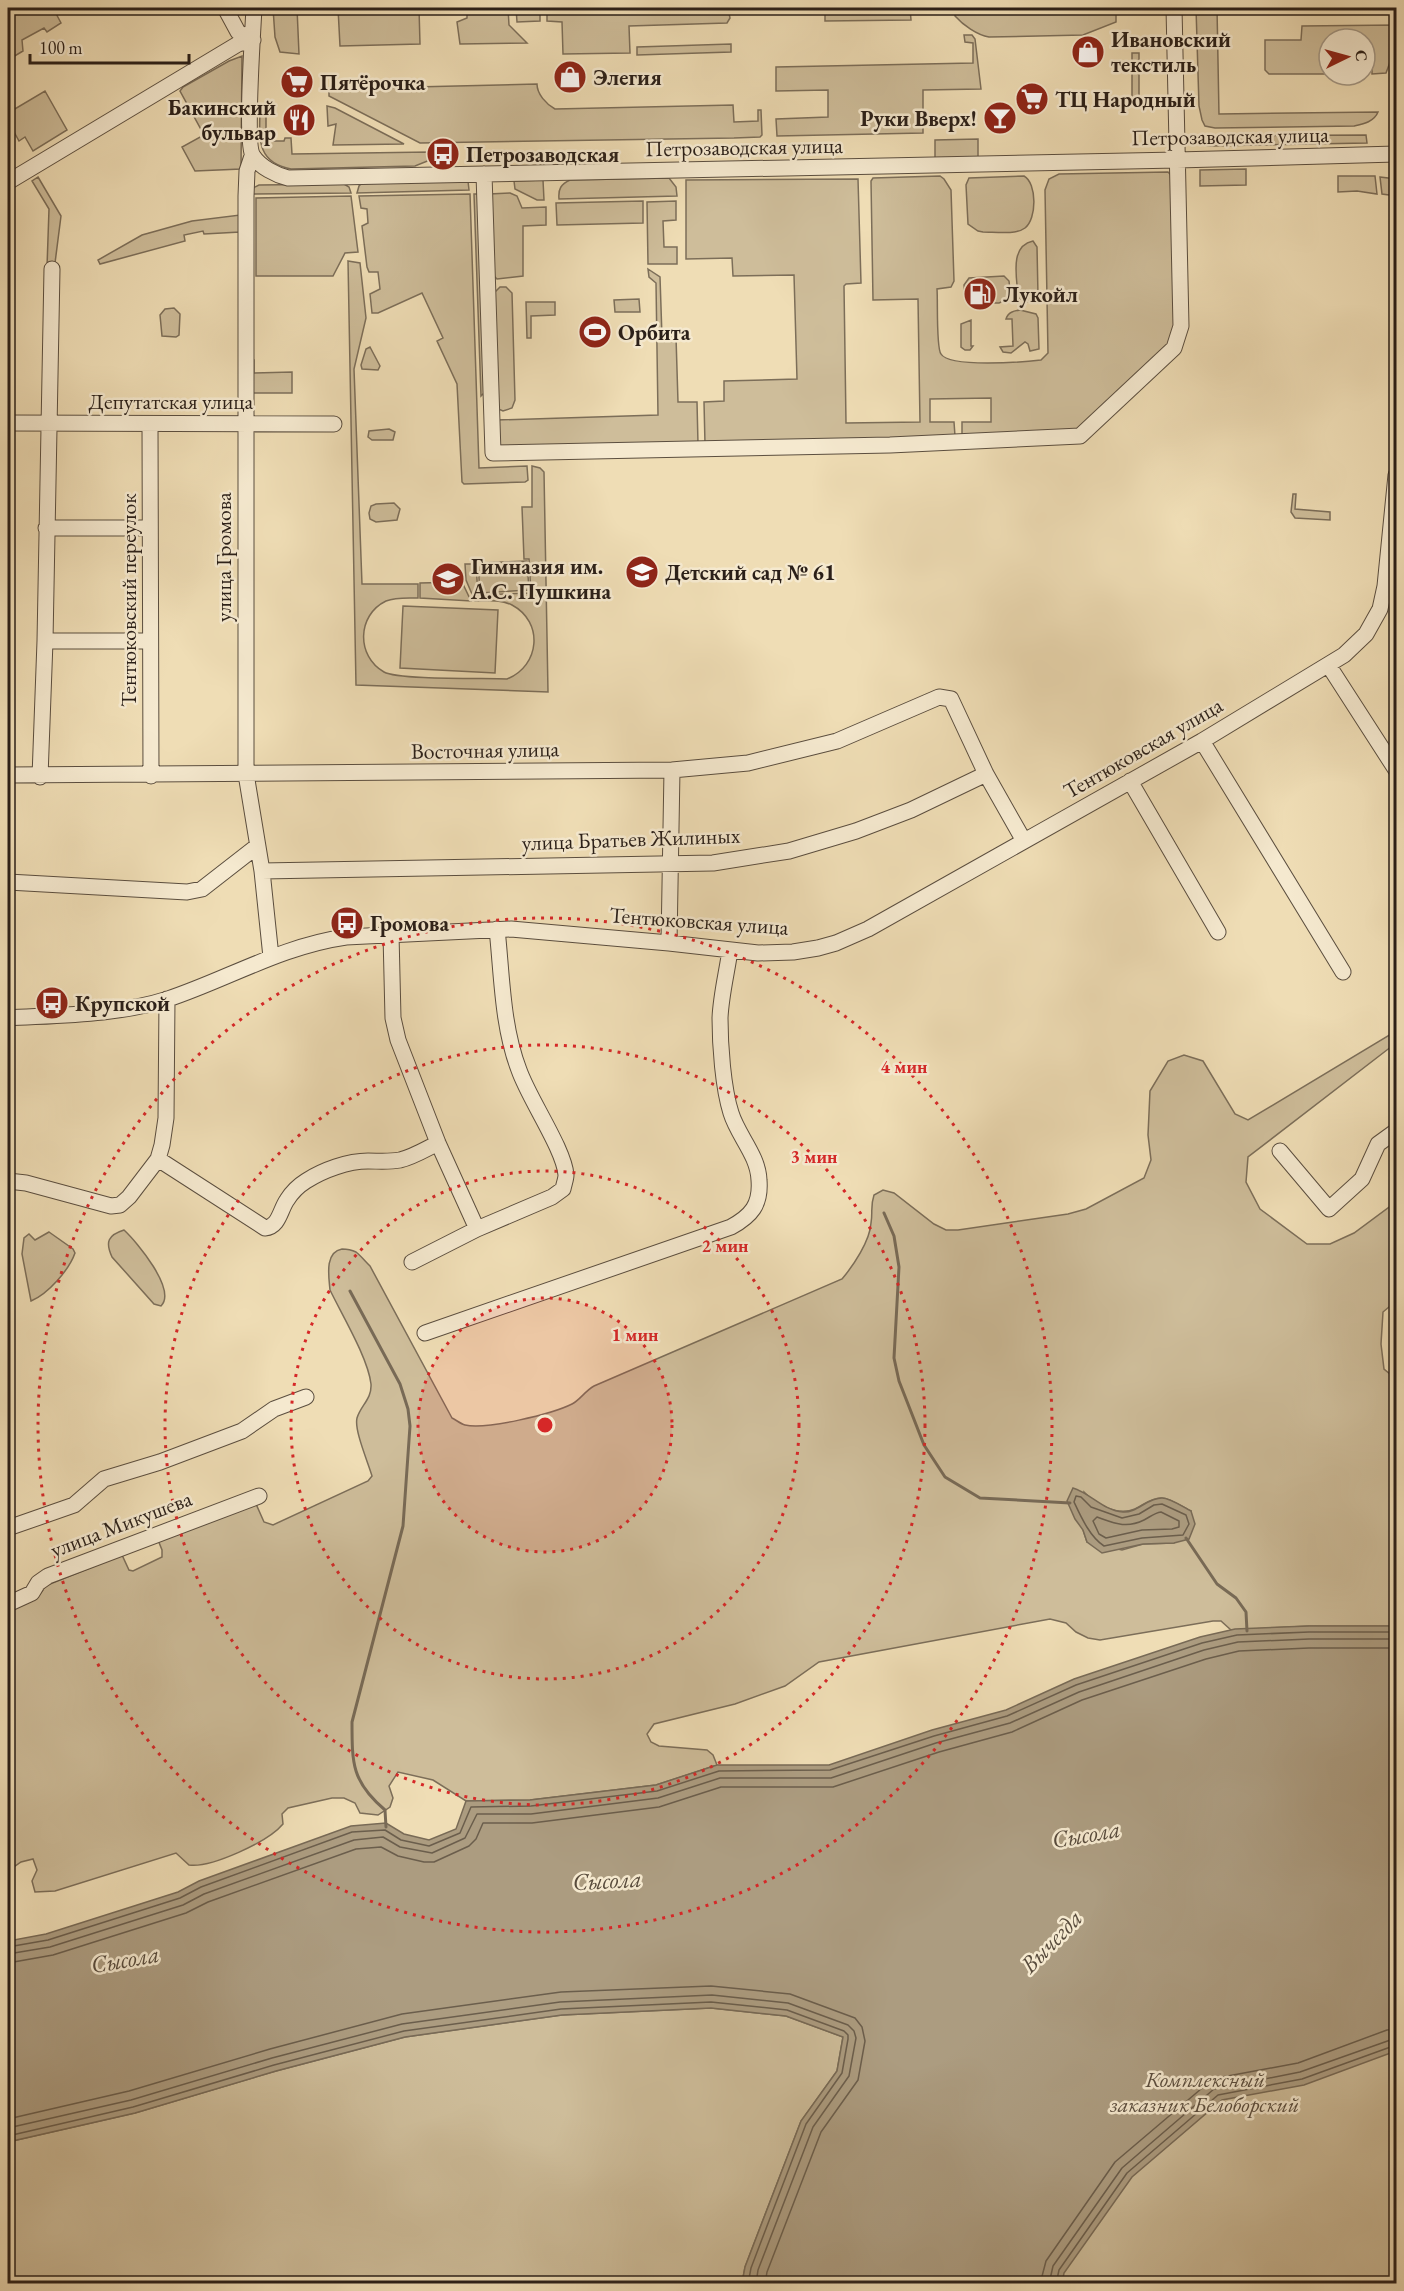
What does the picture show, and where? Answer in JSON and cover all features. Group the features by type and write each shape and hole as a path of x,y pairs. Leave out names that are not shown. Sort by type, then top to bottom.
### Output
{"street":[{"path":"225,8 238,32 253,40"},
{"path":"252,156 250,110 254,8"},
{"path":"484,174 493,453 890,445 1080,436 1174,348 1180,326 1174,8"},
{"path":"8,182 238,44 253,40"},
{"name":"Петрозаводская улица","path":"252,156 270,171 288,178 1396,154"},
{"name":"улица Громова","path":"252,156 247,171 246,188 246,774 256,847 262,871 271,957"},
{"path":"40,777 52,269"},
{"name":"Депутатская улица","path":"8,423 334,424"},
{"name":"Тентюковский переулок","path":"150,424 151,776"},
{"name":"Тентюковская улица","path":"8,1018 129,1008 167,999 271,957 326,940 392,934 497,929 669,943 758,953 793,952 836,943 868,929 1202,741 1329,666 1357,645 1366,634 1391,585 1396,475"},
{"path":"46,528 150,528"},
{"path":"45,641 150,641"},
{"path":"1329,666 1396,770"},
{"name":"Восточная улица","path":"8,775 40,777 672,770 748,762 837,741 939,698 951,699 986,774"},
{"path":"1202,741 1343,972"},
{"path":"669,943 672,770"},
{"path":"986,774 1024,841"},
{"name":"улица Братьев Жилиных","path":"262,871 713,863 789,851 856,831 911,810 986,774"},
{"path":"1130,781 1218,932"},
{"path":"8,882 187,892 202,889 256,847"},
{"path":"412,1262 477,1229 552,1197 563,1189 566,1176 561,1157 518,1068 504,999 497,929"},
{"path":"392,934 393,1018 398,1041 438,1143 477,1229"},
{"path":"425,1334 731,1227 747,1218 754,1208 759,1181 757,1165 731,1116 726,1095 720,1019 730,950"},
{"path":"8,1181 26,1183 103,1204 120,1205 129,1197 158,1159 166,1118 167,999"},
{"path":"1280,1151 1329,1209 1362,1179 1378,1144 1396,1131"},
{"path":"158,1159 265,1228 271,1227 276,1222 297,1187 310,1179 343,1164 356,1161 404,1160 438,1143"},
{"path":"8,1528 74,1505 104,1479 160,1462 242,1431 264,1414 306,1397"},
{"name":"улица Микушева","path":"8,1604 32,1593 38,1583 48,1576 259,1496"}],"green space":[{"path":"53,8 61,23 47,32 44,28 22,40 23,51 8,60 8,9"},
{"path":"273,8 297,8 299,54 280,52 275,37"},
{"path":"338,8 419,8 420,44 340,46"},
{"path":"467,8 508,8 509,25 527,43 460,44 457,22 467,18"},
{"path":"516,8 522,8 522,14 538,14 538,8 540,8 540,21 517,22"},
{"path":"547,8 728,8 730,18 727,23 629,26 630,53 563,54 562,22 547,21"},
{"path":"825,8 910,8 911,20 825,21"},
{"path":"955,8 1116,8 1116,22 1083,35 989,37 975,32 962,23 955,16"},
{"path":"1196,8 1217,8 1219,114 1378,112 1368,122 1354,126 1215,128 1205,126 1199,106"},
{"path":"1396,25 1396,46 1386,73 1377,74 1377,27 1317,27 1317,74 1269,74 1265,70 1265,40 1301,40 1302,26"},
{"path":"964,35 972,35 975,39 981,89 923,90 923,133 777,136 776,119 828,117 828,90 776,91 776,67 973,63 973,43 965,42"},
{"path":"731,44 731,52 637,55 637,47"},
{"path":"1132,53 1139,53 1139,103 1132,103"},
{"path":"242,56 241,169 195,171 182,147 204,135 180,91 183,87 229,61"},
{"path":"537,84 543,98 555,109 733,105 734,122 758,121 758,110 761,110 762,135 734,138 420,143 329,96 329,89"},
{"path":"45,91 67,130 33,151 25,137 19,141 8,121 8,113"},
{"path":"264,104 266,107 266,141 284,141 285,138 291,138 292,154 430,152 430,160 415,166 291,169 279,165 265,154 262,146 260,106"},
{"path":"327,106 404,144 333,145 336,124 328,126"},
{"path":"1366,135 1367,143 1210,146 1201,144 1196,136"},
{"path":"978,139 978,158 935,159 935,140"},
{"path":"1246,169 1246,185 1200,186 1200,170"},
{"path":"1168,172 1171,175 1176,322 1170,344 1079,431 962,436 962,422 991,422 991,398 930,399 930,422 954,422 955,436 705,444 704,402 724,401 724,381 797,379 794,275 733,276 732,258 686,259 686,180 858,179 861,283 844,286 846,423 920,422 918,299 873,300 871,181 873,178 940,176 944,179 951,190 954,281 951,287 937,289 939,350 947,358 958,361 1004,363 1041,360 1048,353 1045,190 1049,179 1059,174"},
{"path":"1024,176 1031,186 1034,201 1032,217 1025,228 1011,232 983,232 968,224 966,185 969,178"},
{"path":"1338,176 1375,176 1377,194 1357,191 1338,192"},
{"path":"38,177 61,216 55,263 47,267 49,209 32,181"},
{"path":"1380,177 1396,179 1396,196 1382,194"},
{"path":"669,178 676,187 677,196 559,199 561,187 570,180"},
{"path":"543,180 544,200 537,200 515,189 514,181"},
{"path":"468,181 469,190 357,193 362,183"},
{"path":"344,184 349,187 351,193 249,194 251,189 259,185"},
{"path":"510,193 517,196 522,208 546,207 546,225 523,226 523,276 497,279 493,275 489,194"},
{"path":"470,194 479,468 527,466 528,480 525,482 464,484 462,482 457,384 437,341 443,338 422,293 378,313 372,313 370,294 380,289 378,272 369,272 367,267 362,226 368,223 367,209 361,208 359,196"},
{"path":"474,194 481,194 487,390 481,396"},
{"path":"351,196 358,252 345,253 333,276 256,276 256,198"},
{"path":"643,201 643,223 557,225 556,203"},
{"path":"676,201 676,220 663,221 664,247 677,247 677,264 648,264 647,202"},
{"path":"240,215 240,232 204,234 203,231 184,235 185,241 100,264 98,260 142,235 192,221"},
{"path":"1033,241 1037,247 1038,295 1036,299 1027,302 1018,296 1016,264 1020,249"},
{"path":"348,261 360,263 366,318 354,369 362,584 418,584 418,598 398,598 376,607 365,625 364,636 368,656 375,665 392,675 424,677 507,679 518,673 526,664 532,654 534,644 529,622 522,613 507,603 475,601 466,580 465,564 476,564 478,595 531,593 529,559 524,559 522,507 532,507 532,466 544,472 548,692 356,685"},
{"path":"648,269 660,277 662,337 676,337 678,402 697,402 698,444 498,449 497,420 658,415 656,283 649,277"},
{"path":"1004,276 1009,281 1010,290 1006,300 999,303 972,303 965,296 964,285 969,278"},
{"path":"500,287 506,287 512,293 515,400 512,408 503,411 496,408 494,293"},
{"path":"639,299 640,312 615,312 614,300"},
{"path":"526,302 555,302 555,315 531,316 531,338 527,338"},
{"path":"174,308 180,314 179,335 176,337 162,336 160,315 165,309"},
{"path":"1020,310 1036,314 1038,318 1039,349 1030,351 1025,342 1011,353 1003,352 1000,347 1013,346 1012,319 1006,319 1011,312"},
{"path":"971,320 971,346 973,346 970,350 965,350 961,347 961,324"},
{"path":"370,347 380,366 378,370 362,369 366,349"},
{"path":"251,360 254,360 254,373 292,372 292,393 249,393"},
{"path":"389,429 395,432 393,440 372,440 368,437 369,431"},
{"path":"1293,494 1296,494 1295,509 1330,512 1330,520 1295,518 1291,512"},
{"path":"394,503 400,509 397,520 376,522 370,519 371,506"},
{"path":"527,561 529,590 480,593 478,563"},
{"path":"462,582 471,601 420,598 420,583"},
{"path":"403,606 498,610 495,673 400,668"},
{"path":"1396,1031 1396,1043 1248,1157 1246,1182 1260,1209 1307,1244 1330,1244 1354,1233 1396,1202 1396,1301 1383,1312 1381,1344 1384,1369 1396,1379 1396,1626 1309,1626 1231,1630 1221,1621 1213,1621 1100,1640 1088,1638 1076,1632 1066,1623 1050,1619 819,1662 785,1686 735,1704 654,1724 647,1734 651,1742 659,1746 707,1750 713,1755 717,1765 656,1785 530,1800 466,1801 433,1780 398,1772 389,1786 393,1798 390,1807 378,1815 360,1813 355,1803 344,1798 332,1798 288,1808 282,1814 283,1824 276,1831 252,1846 211,1862 189,1865 176,1853 55,1891 35,1892 32,1881 37,1870 33,1859 21,1862 8,1871 8,1611 39,1596 45,1586 122,1555 129,1570 133,1571 162,1557 162,1550 156,1535 256,1504 264,1522 273,1525 368,1481 372,1476 359,1438 357,1423 359,1413 370,1394 371,1384 360,1349 330,1290 329,1266 332,1255 336,1251 342,1249 354,1251 370,1266 452,1418 465,1425 475,1426 503,1423 563,1408 578,1400 594,1386 842,1279 856,1260 870,1230 874,1195 883,1190 894,1193 934,1224 946,1230 958,1230 1068,1214 1086,1209 1144,1178 1151,1160 1148,1135 1150,1091 1168,1061 1184,1055 1203,1061 1235,1114 1248,1120","holes":["1084,1492 1107,1508 1121,1511 1135,1509 1157,1498 1165,1498 1191,1511 1174,1543 1143,1544 1122,1550 1087,1542 1083,1530"]},
{"path":"124,1230 146,1255 160,1278 165,1299 161,1306 154,1304 112,1257 109,1240 114,1234"},
{"path":"49,1232 73,1249 75,1253 57,1281 38,1298 31,1301 22,1254 24,1238 29,1234 35,1240"},
{"name":"Комплексный заказник Белоборский","path":"1396,1791 1396,2283 881,2284"},
{"path":"711,2008 786,2016 843,2037 837,2071 801,2121 745,2267 742,2283 8,2283 8,2142 135,2113 276,2071 405,2037 562,2015"}],"water":[{"path":"1073,1488 1110,1509 1123,1512 1133,1510 1152,1500 1165,1498 1191,1511 1195,1524 1189,1539 1174,1543 1143,1544 1102,1553 1087,1542 1083,1530 1075,1519 1067,1501"},
{"path":"1396,1626 1396,2051 1304,2085 1222,2100 1132,2177 1064,2273 1062,2283 742,2283 745,2267 801,2121 837,2071 843,2037 786,2016 711,2008 562,2015 405,2037 276,2071 135,2113 8,2142 8,1941 46,1934 178,1892 199,1881 351,1826 386,1823 404,1834 429,1840 456,1829 466,1801 530,1800 656,1785 717,1765 829,1765 932,1730 1006,1710 1074,1679 1200,1637 1235,1629"}],"waterway":[{"path":"884,1213 894,1236 899,1267 894,1358 899,1381 924,1445 945,1477 980,1498 1070,1503"},
{"path":"350,1291 400,1384 408,1409 410,1426 403,1526 352,1722 356,1771 366,1790 385,1810 386,1827"},
{"path":"1186,1538 1217,1584 1236,1598 1246,1612 1247,1631"}],"place":[{"name":"Ивановский текстиль","path":"1088,52"},
{"name":"Элегия","path":"570,77"},
{"name":"Пятёрочка","path":"297,82"},
{"name":"ТЦ Народный","path":"1032,99"},
{"name":"Руки Вверх!","path":"1000,118"},
{"name":"Бакинский бульвар","path":"299,120"},
{"name":"Петрозаводская","path":"443,154"},
{"name":"Лукойл","path":"980,294"},
{"name":"Орбита","path":"595,332"},
{"name":"Детский сад № 61","path":"642,572"},
{"name":"Гимназия им. А.С. Пушкина","path":"448,579"},
{"name":"Громова","path":"347,923"},
{"name":"Крупской","path":"52,1003"}],"water label":[{"name":"Сысола","path":"1086,1834"},
{"name":"Сысола","path":"607,1880"},
{"name":"Вычегда","path":"1051,1941"},
{"name":"Сысола","path":"125,1959"}]}
